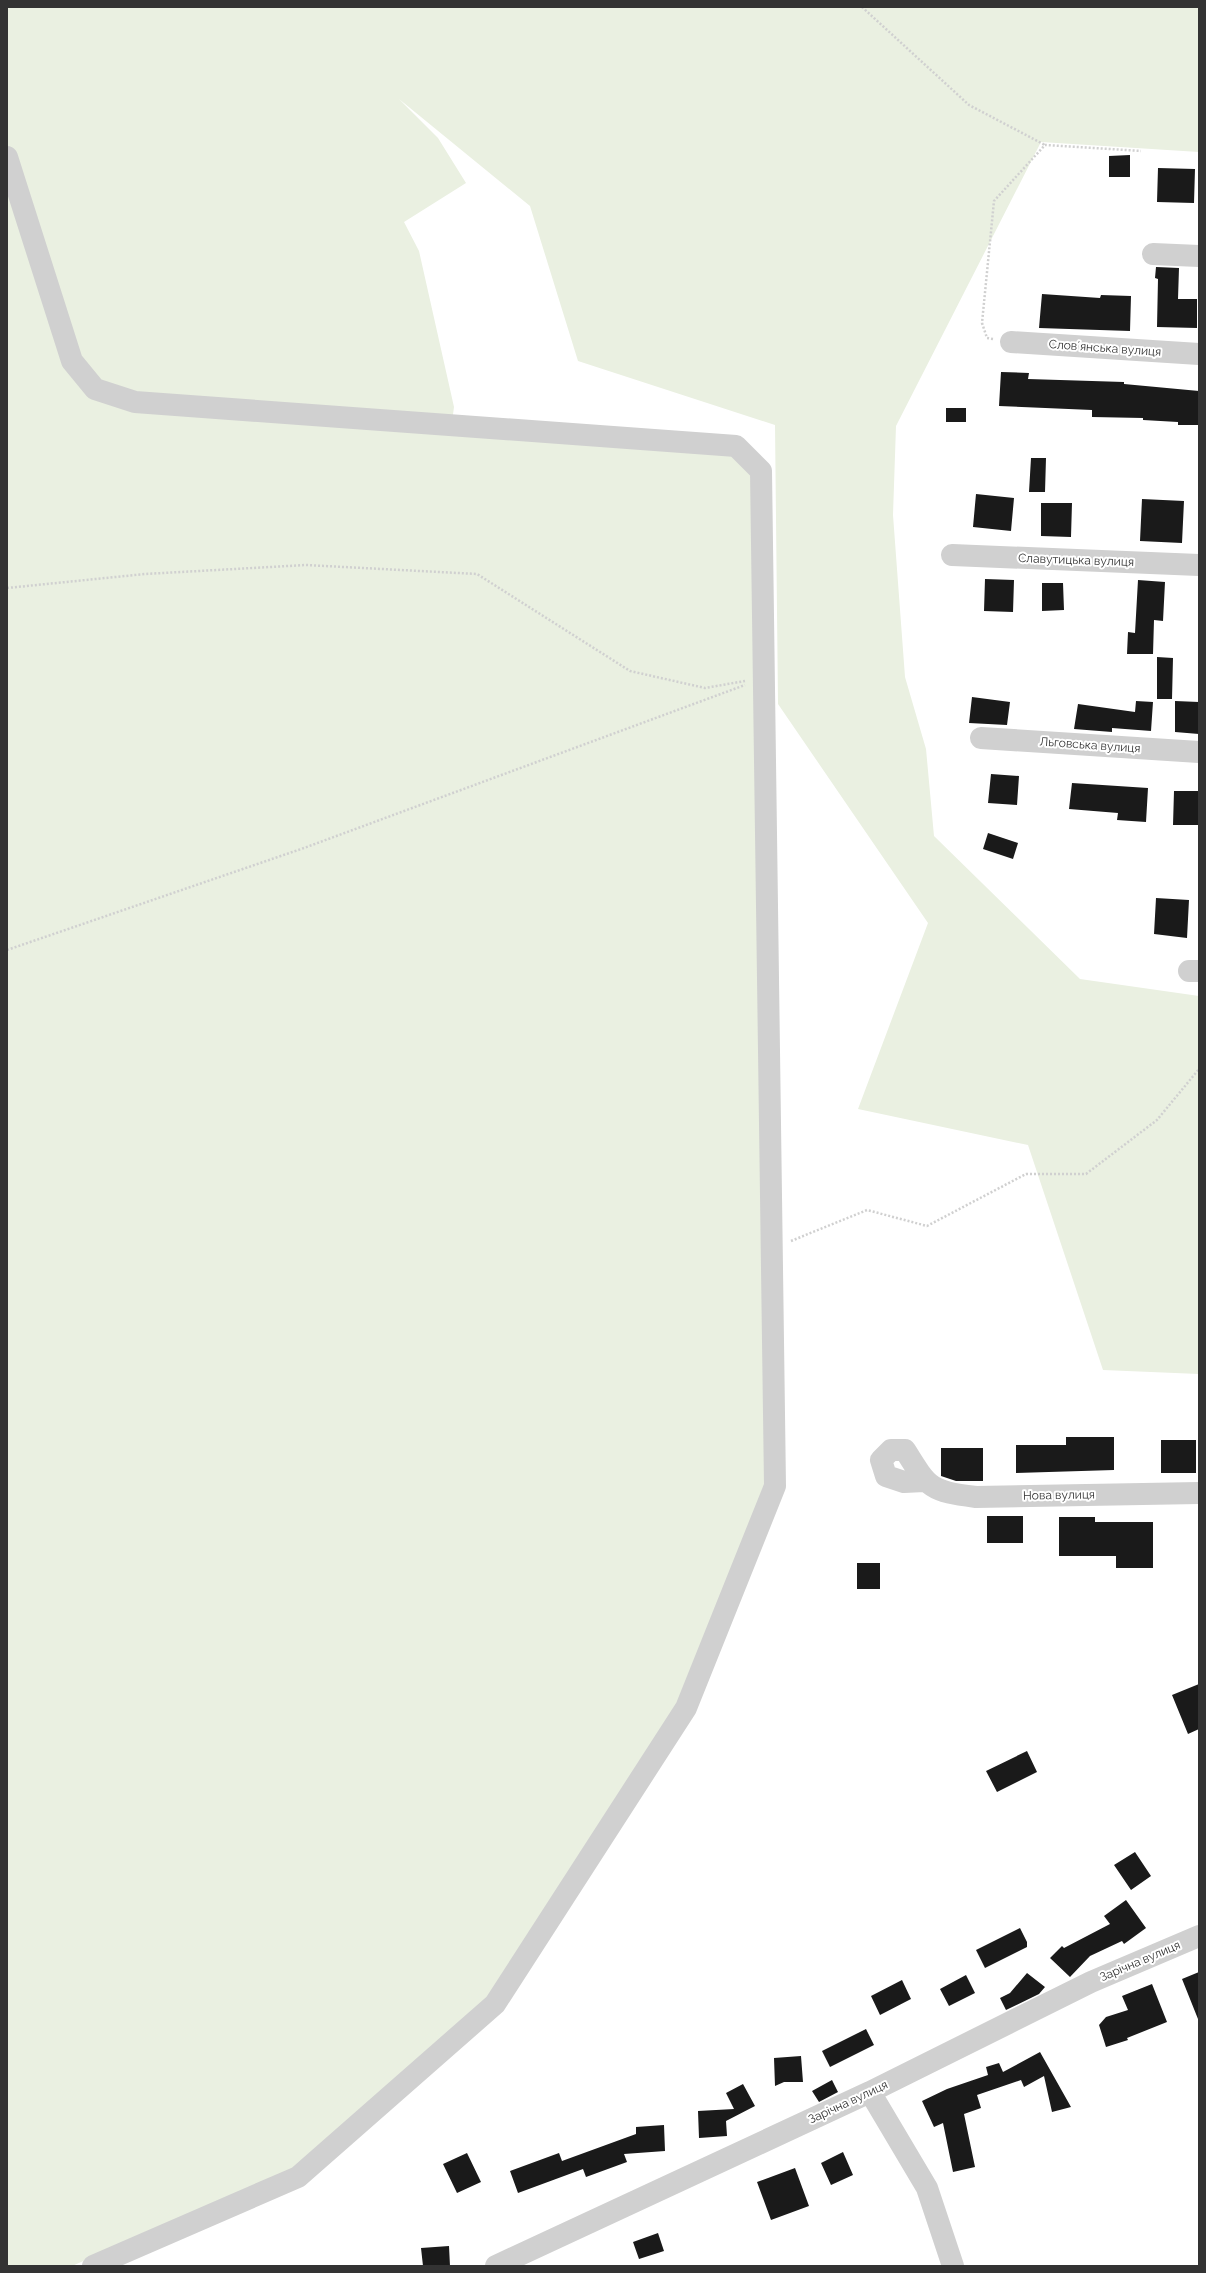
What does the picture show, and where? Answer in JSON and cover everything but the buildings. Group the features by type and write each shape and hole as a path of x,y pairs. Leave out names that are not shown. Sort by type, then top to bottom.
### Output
{"street":[{"path":"7,156 72,362 95,389 135,402 736,446 761,471 776,1486 686,1708 495,2004 298,2177 93,2266"},
{"path":"1153,254 1199,256"},
{"name":"Словʼянська вулиця","path":"1011,342 1199,354"},
{"name":"Славутицька вулиця","path":"952,555 1199,565"},
{"name":"Льговська вулиця","path":"981,738 1199,752"},
{"name":"Нова вулиця","path":"924,1481 944,1493 976,1497 1199,1493"},
{"name":"Зарічна вулиця","path":"496,2266 870,2092 1090,1982 1199,1936"},
{"path":"870,2092 927,2188 952,2266"}],"path":[{"path":"862,7 969,105 1045,145 1141,151"},
{"path":"1011,342 987,338 982,323 994,201 1045,145"},
{"path":"7,588 145,574 306,565 477,574 630,670 705,688 764,678"},
{"path":"7,950 304,848 764,678"},
{"path":"772,1242 791,1242 867,1210 927,1226 1026,1174 1086,1174 1157,1120 1199,1069"}],"green space":[{"path":"7,7 1199,7 1199,152 1041,142 896,426 893,515 905,677 926,749 934,836 1080,979 1199,996 1199,1374 1103,1370 1028,1145 858,1109 928,923 778,704 775,425 578,361 530,206 399,99 438,138 466,183 404,222 419,251 454,407 452,422 132,398 96,385 77,361 7,143"},
{"path":"7,165 94,392 732,449 753,471 768,1484 680,1704 491,1997 293,2169 72,2266 7,2266"}]}
